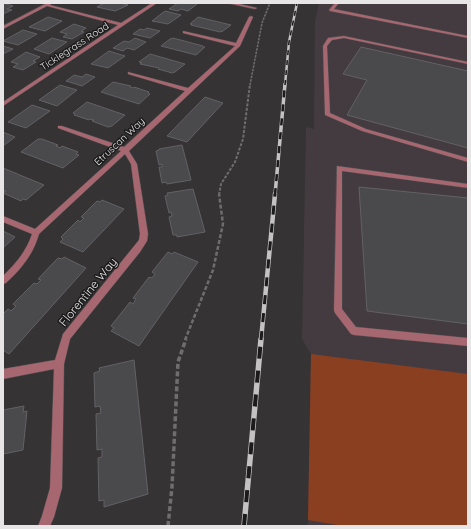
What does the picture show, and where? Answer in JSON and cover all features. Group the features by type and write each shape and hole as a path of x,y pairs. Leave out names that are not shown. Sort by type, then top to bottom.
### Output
{"street":[{"path":"3,28 51,3"},
{"name":"Ticklegrass Road","path":"3,104 155,3"},
{"path":"229,3 256,5"},
{"path":"337,3 331,10 468,37"},
{"path":"46,5 122,25"},
{"name":"Etruscan Way","path":"3,281 26,259 33,246 36,233 238,45 256,5"},
{"path":"184,32 238,45"},
{"path":"468,63 344,37 330,39 325,46 327,114 364,130 468,160"},
{"path":"130,73 188,90"},
{"path":"60,127 124,150"},
{"name":"Florentine Way","path":"44,526 48,518 56,488 59,364 66,337 143,241 144,234 134,164 124,150"},
{"path":"468,186 340,168 338,310 354,331 468,342"},
{"path":"3,219 36,233"},
{"path":"3,374 59,364"}],"path":[{"path":"168,526 172,487 178,362 213,270 223,224 220,194 221,184 235,162 243,139 252,69 262,23 270,3"}],"shaded area":[{"path":"319,3 468,3 468,526 308,526 311,354 302,339 306,127 314,129 315,22"},
{"path":"311,354 468,374 468,526 343,526 308,520"}],"building":[{"path":"3,3 13,6 7,9 12,10 3,14"},
{"path":"104,3 120,3 128,5 115,11 97,7"},
{"path":"178,3 197,4 188,11 181,9 178,11 169,9"},
{"path":"165,11 181,15 168,24 152,21"},
{"path":"48,17 62,21 45,31 29,27"},
{"path":"198,17 231,25 220,32 190,24"},
{"path":"74,24 86,28 81,31 84,32 72,39 63,37 67,34 60,32"},
{"path":"147,28 160,31 150,38 133,34 140,29 144,30"},
{"path":"23,30 37,34 18,45 3,41"},
{"path":"52,38 67,42 49,54 34,49"},
{"path":"135,38 146,42 134,50 127,48 123,51 113,48 124,41 129,42"},
{"path":"173,38 205,47 196,55 161,46"},
{"path":"3,46 13,49 3,54"},
{"path":"361,47 468,71 468,148 347,115 367,80 343,74"},
{"path":"109,51 125,56 108,68 91,64"},
{"path":"26,52 40,57 33,61 36,62 23,70 13,67 18,64 11,62"},
{"path":"150,54 185,64 172,73 158,69 159,68 140,64 142,63 139,62"},
{"path":"86,74 95,77 82,86 66,81 74,75 82,77"},
{"path":"113,82 131,86 130,87 149,92 148,93 150,94 139,104 101,92"},
{"path":"60,85 77,90 57,106 39,100"},
{"path":"205,97 223,103 187,142 167,136"},
{"path":"87,102 125,115 112,126 108,127 92,121 94,120 89,120 74,115 75,114 73,113"},
{"path":"32,105 50,111 26,128 8,122"},
{"path":"3,132 15,137 3,146"},
{"path":"38,139 58,145 56,146 60,148 62,146 78,152 76,154 79,155 63,168 21,152"},
{"path":"182,145 191,180 167,184 166,182 162,183 159,167 162,167 162,164 159,165 156,151 159,149"},
{"path":"3,168 44,185 26,200 23,199 21,201 3,193 6,191 3,190"},
{"path":"359,187 468,198 468,324 367,311"},
{"path":"193,189 205,232 177,237 177,235 173,235 169,217 172,216 171,212 169,213 165,196 168,195 167,193"},
{"path":"102,200 124,209 83,252 60,242 63,239 61,237 78,220 80,222 84,218 81,217 97,201 100,202"},
{"path":"3,231 15,237 3,248"},
{"path":"168,252 172,254 174,252 198,262 139,346 111,331 114,328 111,326 130,302 133,304 136,299 133,298 149,277 152,278 155,274 152,272"},
{"path":"64,257 86,268 9,354 3,350 3,314 8,309 11,311 16,306 13,304 34,283 37,284 41,280 38,279 58,258 62,259"},
{"path":"134,360 148,494 104,507 104,500 99,501 98,458 102,457 102,449 97,450 96,414 101,413 100,406 95,407 94,373 100,371 99,368"},
{"path":"24,406 23,412 27,411 23,450 3,454 3,410"}],"railway":[{"path":"285,85 289,42 297,3"},
{"path":"275,195 285,84"},
{"path":"261,340 275,194"},
{"path":"244,526 261,339"}]}
